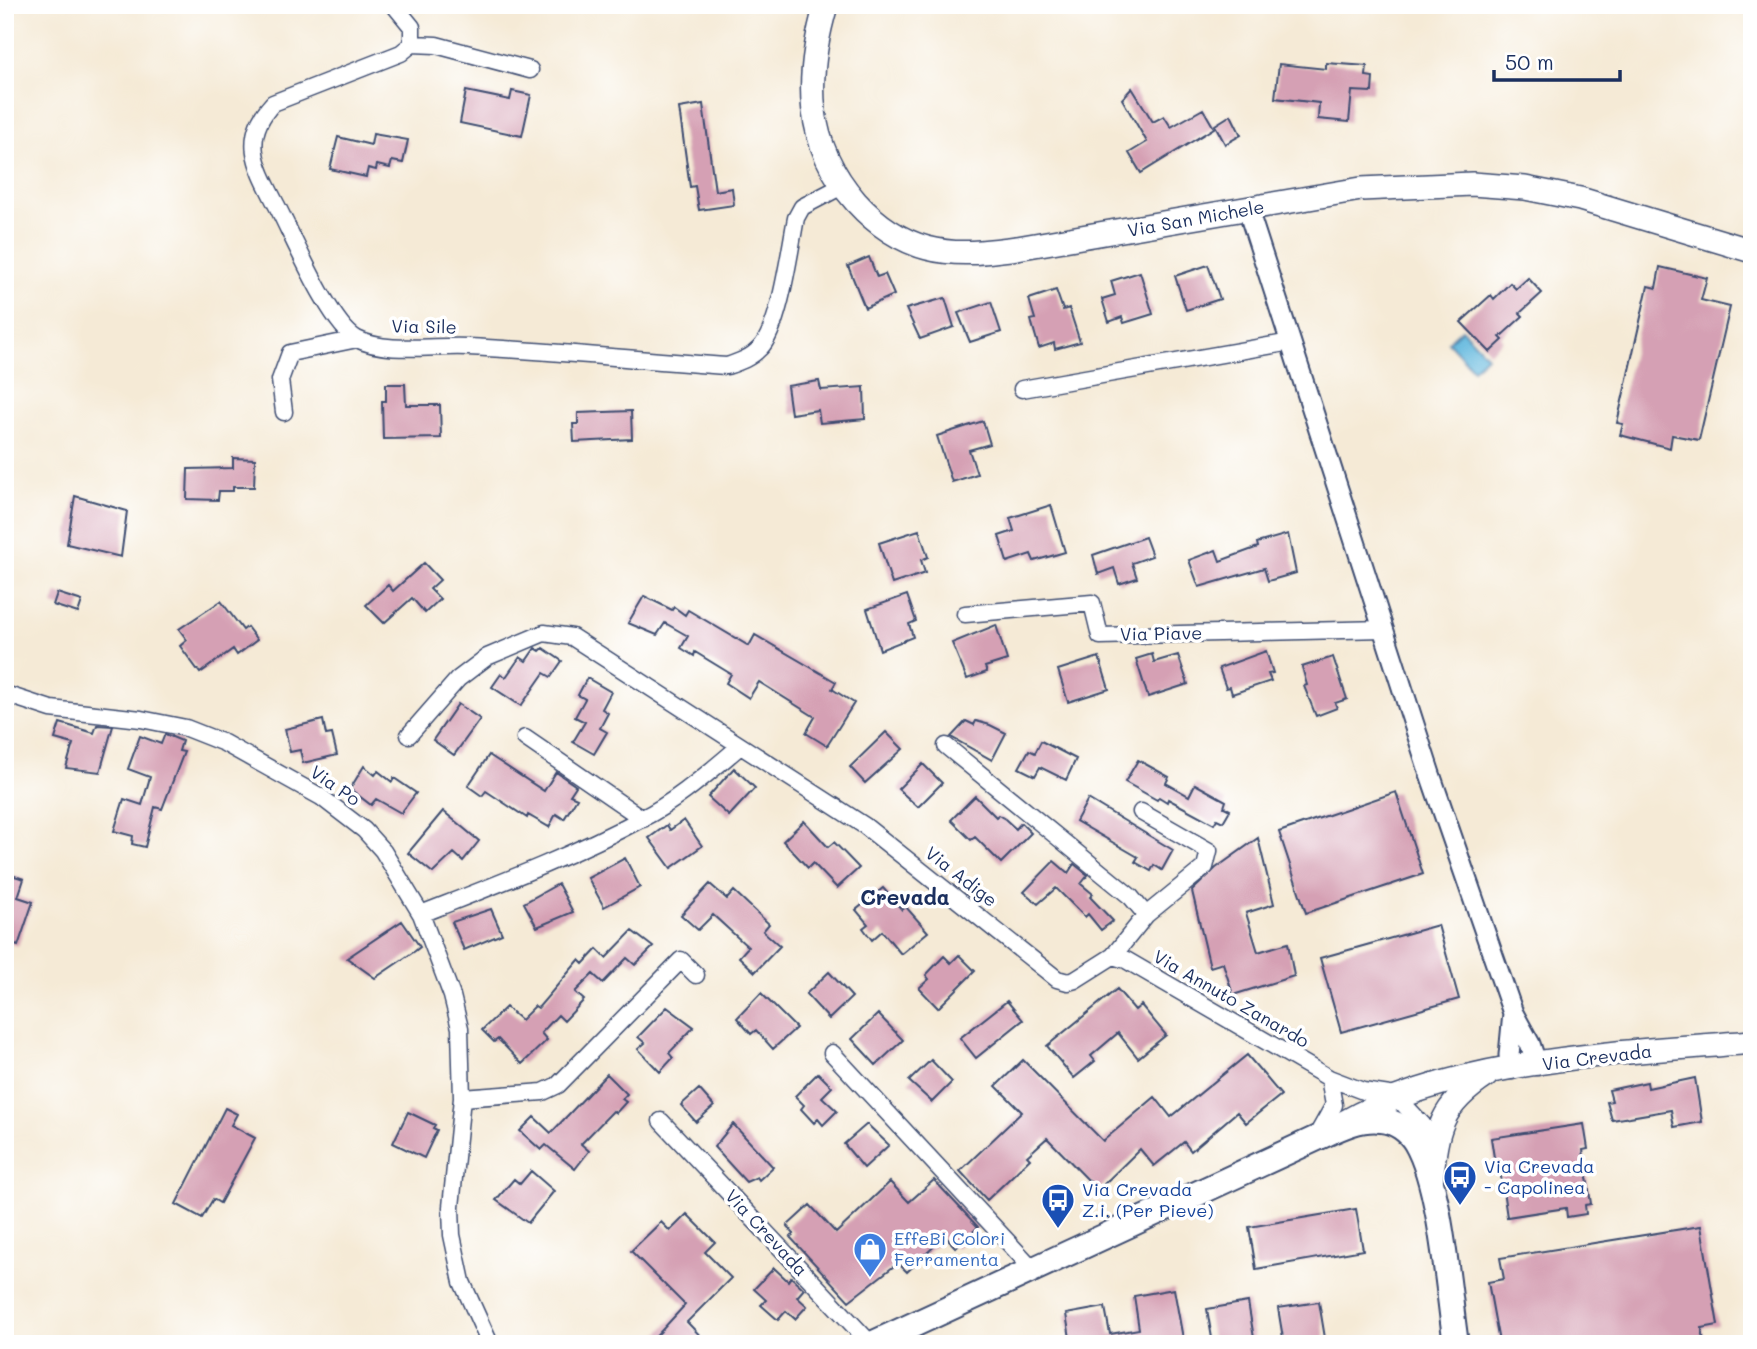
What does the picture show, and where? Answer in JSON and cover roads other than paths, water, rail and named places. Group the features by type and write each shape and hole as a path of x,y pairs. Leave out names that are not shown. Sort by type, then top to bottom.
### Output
{"main road":[{"name":"Via San Michele","path":"826,5 814,44 812,84 824,157 842,186 871,218 899,238 928,248 970,253 1017,248 1361,189 1472,184 1525,188 1580,199 1752,251"},
{"name":"Via Crevada","path":"872,1344 1315,1139 1396,1096 1454,1079 1537,1065 1752,1042"},
{"name":"Via Crevada","path":"1431,1183 1436,1140 1443,1116 1462,1091 1488,1074"},
{"name":"Via Crevada","path":"1315,1139 1367,1120 1394,1123 1408,1132 1416,1143 1431,1183 1456,1344"}],"street":[{"path":"394,5 412,27 412,44"},
{"path":"357,339 335,318 261,173 254,135 260,117 273,103 292,93 401,53 412,44 436,45 530,70"},
{"name":"Via Sile","path":"357,339 378,345 465,346 727,366 745,360 761,347 772,329 796,218 802,207 842,186"},
{"path":"1248,210 1384,629 1513,1013 1530,1044 1537,1065"},
{"path":"284,412 280,380 290,353 357,339"},
{"path":"1022,389 1291,342"},
{"name":"Via Piave","path":"965,614 1092,603 1100,636 1384,629"},
{"name":"Via Adige","path":"409,735 458,679 487,657 544,633 572,637 865,826 1062,982 1075,980 1113,956 1146,915 1205,867 1209,851 1141,812"},
{"name":"Via Po","path":"5,694 51,709 141,719 186,728 274,768 321,797 364,830 383,851 421,914 452,996 460,1028 462,1098 451,1207 452,1235 462,1282 490,1344"},
{"path":"525,738 643,819"},
{"path":"946,746 1131,897 1146,915"},
{"path":"421,914 533,870 643,819 693,785 739,747"},
{"name":"Via Annuto Zanardo","path":"1113,956 1126,960 1329,1079 1363,1091 1396,1096"},
{"path":"462,1098 543,1092 558,1085 681,960 696,975"},
{"path":"1512,1069 1509,1055 1513,1013"},
{"path":"832,1053 1033,1269"},
{"path":"1315,1139 1334,1105 1329,1079"},
{"name":"Via Crevada","path":"1396,1096 1423,1125 1431,1183"},
{"name":"Via Crevada","path":"661,1121 872,1344"}],"water":[{"path":"1462,329 1487,356 1473,369 1448,342"}],"place":[{"name":"Via Crevada - Capolinea","path":"1460,1207"},
{"name":"Via Crevada Z.i. (Per Pieve)","path":"1058,1230"},
{"name":"EffeBi Colori Ferramenta","path":"870,1279"}],"district":[{"name":"Crevada","path":"905,898"}]}
